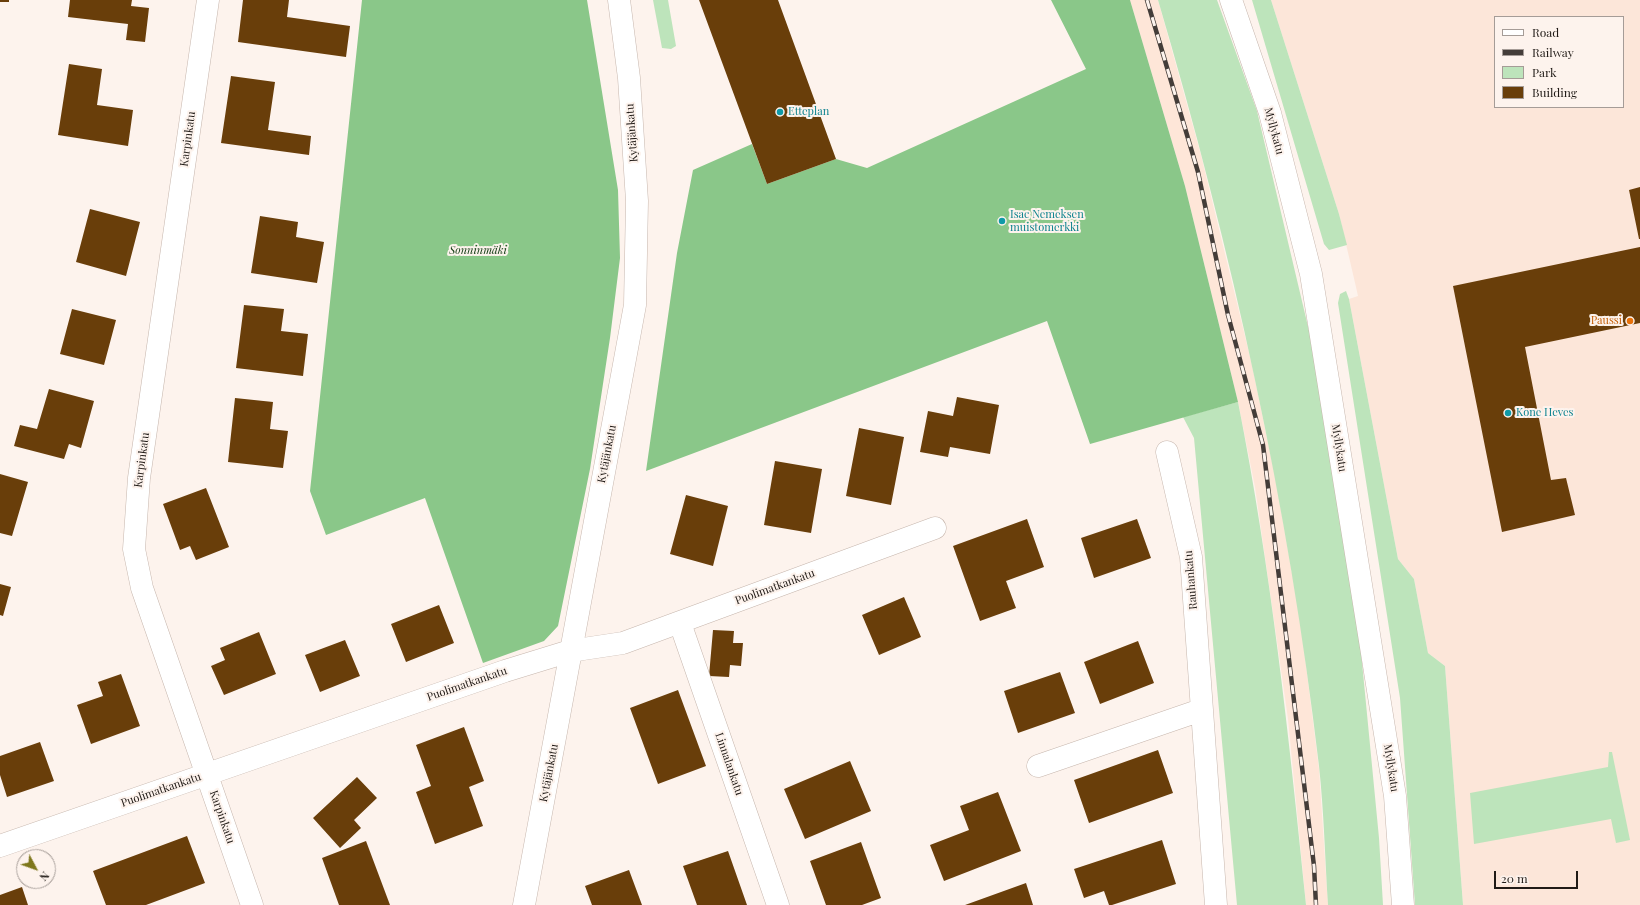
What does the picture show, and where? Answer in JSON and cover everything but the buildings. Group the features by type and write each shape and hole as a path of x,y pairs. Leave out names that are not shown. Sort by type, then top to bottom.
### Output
{"street":[{"name":"Karpinkatu","path":"208,0 139,478 134,549 142,588 252,905"},
{"name":"Kytäjänkatu","path":"524,905 635,305 637,201 629,78 619,0"},
{"name":"Myllykatu","path":"1231,0 1270,113 1311,274 1395,796 1403,905"},
{"name":"Rauhankatu","path":"1168,452 1191,558 1216,905"},
{"name":"Puolimatkankatu","path":"0,846 206,773 505,671 570,651 623,643 934,528"},
{"name":"Linnalankatu","path":"680,623 778,905"},
{"path":"1038,766 1201,710"}],"shaded area":[{"path":"1130,0 1158,0 1201,155 1252,365 1277,486 1301,625 1319,769 1328,905 1306,905 1288,719 1255,487 1238,402 1185,186"},
{"path":"1271,0 1640,0 1640,905 1463,905 1445,666 1428,653 1414,579 1398,559 1349,299 1358,296 1339,214"}],"green space":[{"name":"Sonninmäki","path":"362,0 587,0 618,190 620,258 610,338 590,469 558,626 544,641 483,663 425,498 326,535 310,491"},
{"path":"653,0 668,0 676,46 671,49 662,48"},
{"path":"1051,0 1130,0 1185,186 1238,402 1090,444 1047,321 646,471 677,253 693,170 752,144 767,184 836,159 867,168 1086,69"},
{"path":"1158,0 1217,0 1257,111 1310,335 1361,652 1379,838 1383,905 1328,905 1319,766 1307,669 1292,572 1274,476 1234,284 1185,94"},
{"path":"1252,0 1271,0 1339,214 1347,245 1329,250 1324,244"},
{"path":"1346,291 1349,299 1398,559 1414,579 1428,653 1445,666 1463,905 1415,905 1400,698 1338,303 1340,294"},
{"path":"1238,402 1250,464 1270,590 1286,716 1306,905 1237,905 1194,438 1183,417"},
{"path":"1609,752 1612,752 1630,840 1616,843 1611,819 1474,844 1470,793 1608,767"}],"railway":[{"path":"1147,0 1198,172 1228,315 1263,445 1314,866 1316,905"}],"place":[{"name":"Etteplan","path":"780,112"},
{"name":"Isac Nemeksen muistomerkki","path":"1002,221"},
{"name":"Paussi","path":"1630,321"},
{"name":"Kone Heves","path":"1508,413"}]}
